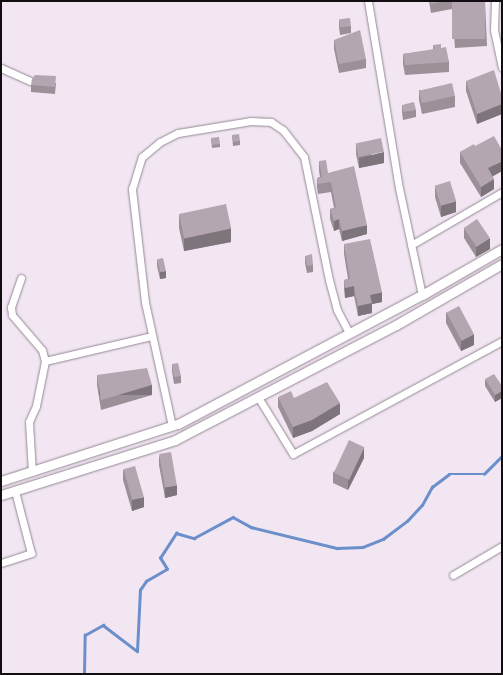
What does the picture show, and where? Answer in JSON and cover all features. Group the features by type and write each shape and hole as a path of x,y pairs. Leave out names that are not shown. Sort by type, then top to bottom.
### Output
{"street":[{"path":"368,1 411,246 422,295"},
{"path":"495,1 494,30 502,66"},
{"path":"1,68 30,80"},
{"path":"172,426 142,284 132,189 134,173 142,157 160,142 178,133 251,121 271,122 283,130 304,157 329,280 337,310 350,334"},
{"path":"411,246 502,192"},
{"path":"1,481 172,426 350,334 502,249"},
{"path":"1,495 175,440 396,325 502,264"},
{"path":"21,278 11,307 12,315 42,350 45,361 36,406 29,422 32,472"},
{"path":"45,361 152,336"},
{"path":"258,397 293,454 502,342"},
{"path":"1,563 31,553 15,491"},
{"path":"453,575 502,546"}],"building":[{"path":"430,1 445,1 431,4"},
{"path":"452,1 485,1 485,39 452,39"},
{"path":"350,18 351,26 340,27 339,19"},
{"path":"360,30 366,59 339,64 334,40"},
{"path":"441,44 441,48 446,47 449,62 405,65 403,54 434,49 433,45"},
{"path":"494,70 502,97 502,104 477,114 466,81"},
{"path":"35,75 56,76 55,87 31,85"},
{"path":"452,83 455,96 422,103 419,91"},
{"path":"414,102 416,110 403,112 402,105"},
{"path":"239,134 240,141 233,142 232,135"},
{"path":"494,136 502,150 502,161 488,168 494,179 481,187 460,152"},
{"path":"219,137 220,144 212,145 211,138"},
{"path":"381,138 384,152 358,157 356,143"},
{"path":"326,160 328,173 354,166 367,225 342,231 339,219 334,221 330,209 336,207 331,182 318,184 317,178 322,177 319,161"},
{"path":"450,181 456,201 441,206 435,186"},
{"path":"226,204 231,228 184,238 179,214"},
{"path":"477,219 490,238 477,247 464,228"},
{"path":"370,239 382,292 370,295 372,303 358,306 354,286 345,288 344,280 350,279 344,244"},
{"path":"312,254 313,265 307,266 305,256"},
{"path":"163,258 166,271 160,272 157,259"},
{"path":"459,306 474,334 462,341 447,313"},
{"path":"178,363 181,376 174,377 172,364"},
{"path":"147,368 152,385 101,400 97,375"},
{"path":"494,374 502,386 502,391 495,395 485,379"},
{"path":"327,382 340,403 312,420 293,427 278,397 291,391 294,398"},
{"path":"349,440 364,447 349,480 334,473"},
{"path":"171,452 177,485 165,488 159,454"},
{"path":"135,466 144,497 132,500 123,469"}],"waterway":[{"path":"84,674 85,635 103,625 137,651 140,590 146,581 167,569 160,558 176,533 194,538 233,517 251,527 337,548 363,547 383,539 407,521 422,505 432,487 449,474 484,474 502,456"}]}
